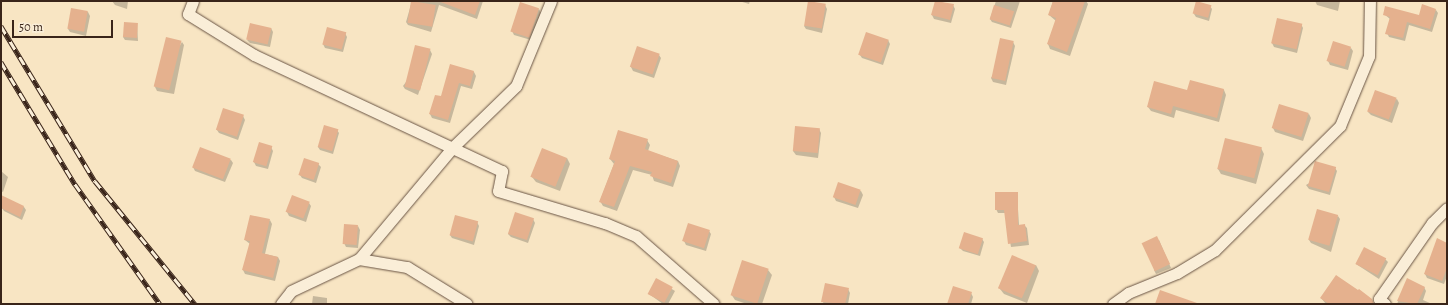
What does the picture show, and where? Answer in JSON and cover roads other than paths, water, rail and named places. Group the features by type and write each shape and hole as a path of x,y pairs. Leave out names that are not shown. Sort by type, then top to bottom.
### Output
{"street":[{"path":"193,1 188,14 254,55 453,147 502,172 498,191 606,223 636,236 714,304"},
{"path":"281,304 291,291 359,259 453,147 516,86 551,1"},
{"path":"1113,304 1128,293 1177,273 1215,250 1340,126 1369,56 1370,1"},
{"path":"1380,302 1432,223 1447,208"},
{"path":"359,259 407,267 467,304"}],"railway":[{"path":"1,26 95,181 195,304"},
{"path":"1,62 75,184 160,304"}]}
